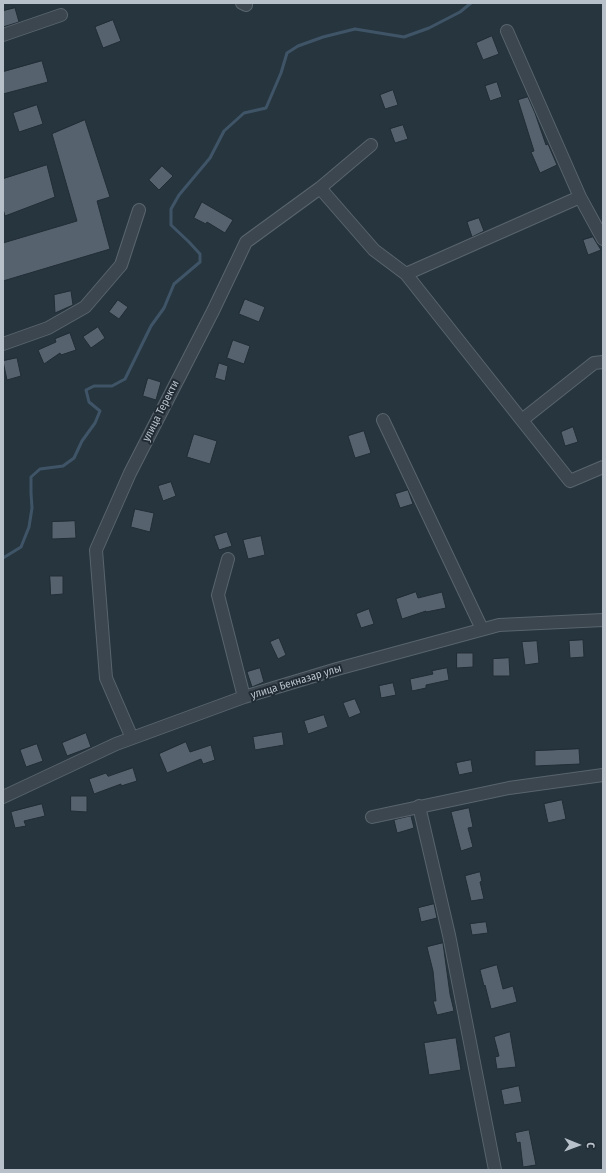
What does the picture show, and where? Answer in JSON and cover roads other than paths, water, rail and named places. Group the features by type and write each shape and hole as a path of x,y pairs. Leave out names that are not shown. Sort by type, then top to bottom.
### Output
{"street":[{"path":"3,35 61,15"},
{"path":"507,31 580,197 603,239"},
{"name":"улица Теректи","path":"132,738 106,678 96,550 130,473 213,311 246,242 320,188 370,145"},
{"path":"320,188 374,250 406,274 570,481 603,468"},
{"path":"406,274 580,197"},
{"path":"3,344 48,328 85,306 121,265 139,210"},
{"path":"522,420 594,363 603,362"},
{"path":"383,420 482,629"},
{"path":"228,559 218,595 244,697"},
{"name":"улица Бекназар улы","path":"3,797 116,744 244,697 337,669 500,625 603,620"},
{"path":"372,817 509,788 603,775"},
{"path":"419,806 449,935 495,1170"}],"waterway":[{"path":"3,558 21,547 29,527 32,508 31,477 40,469 63,466 74,458 82,441 95,423 100,411 89,402 86,390 94,386 112,386 125,379 151,326 164,308 174,284 200,262 200,254 171,225 171,209 179,195 210,158 224,131 244,113 266,108 281,73 287,53 298,46 323,37 355,29 404,37 429,28 460,12 471,3"}]}
